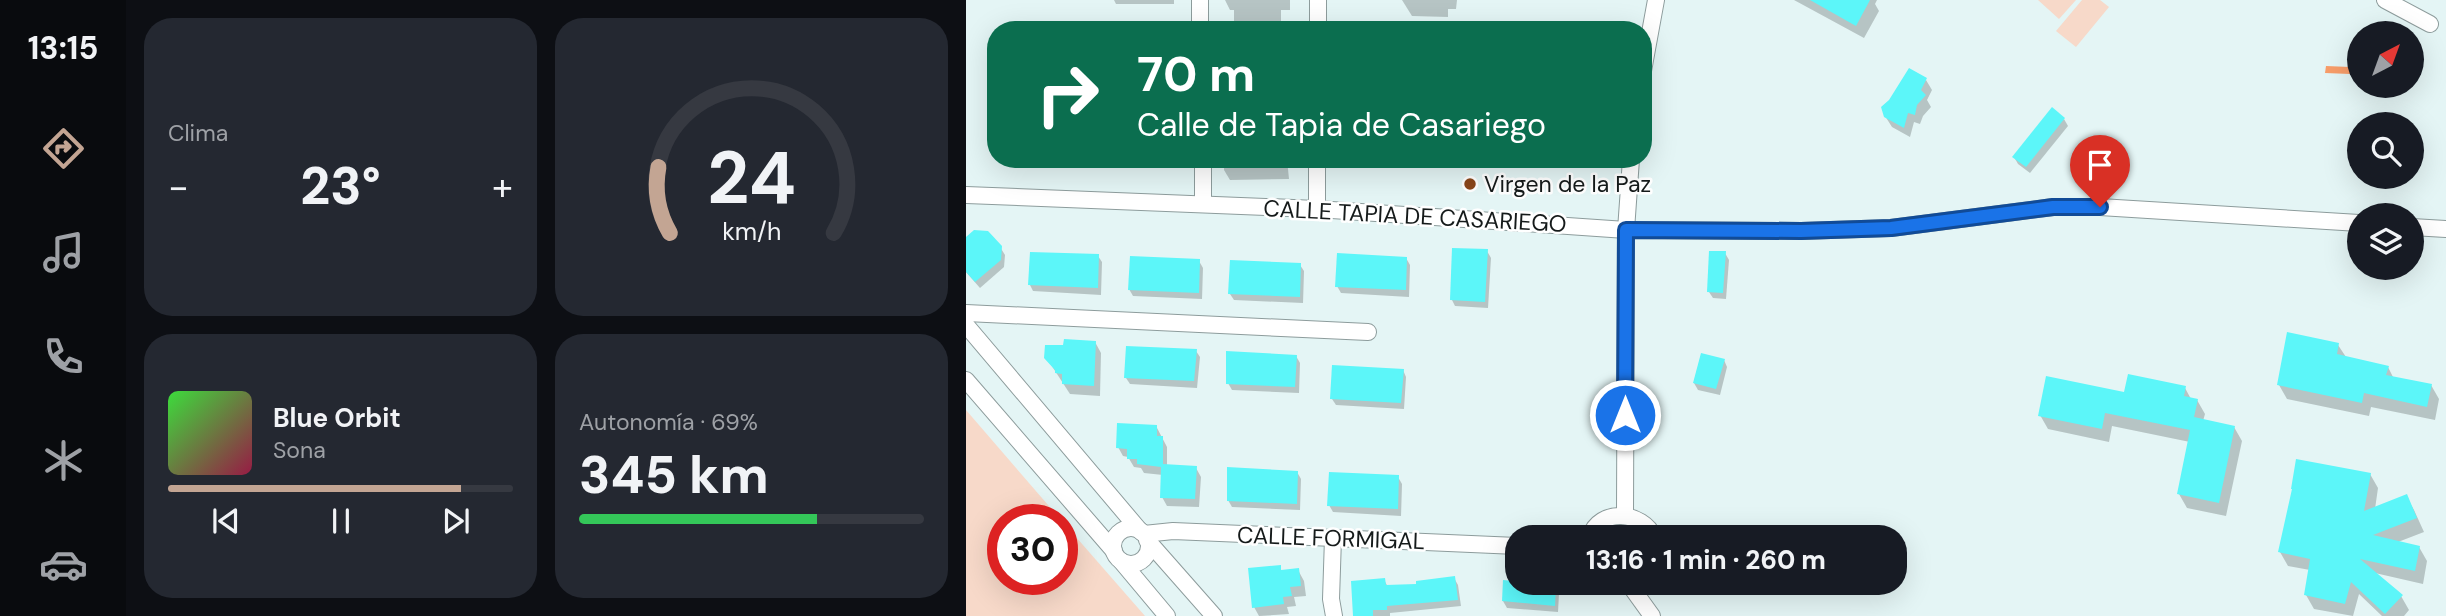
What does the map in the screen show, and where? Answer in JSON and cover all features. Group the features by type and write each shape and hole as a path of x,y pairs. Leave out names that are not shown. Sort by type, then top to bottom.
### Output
{"street":[{"path":"1200,0 1200,21"},
{"path":"1318,0 1318,21"},
{"path":"1652,22 1656,0"},
{"path":"2385,0 2430,24"},
{"path":"1203,168 1203,204"},
{"path":"1317,168 1317,209"},
{"path":"1625,515 1626,230 1630,168"},
{"name":"CALLE TAPIA DE CASARIEGO","path":"966,195 1317,209 1626,230 1801,231 1891,228 2053,207 2100,207 2347,222"},
{"path":"2424,228 2446,229"},
{"path":"966,313 1368,332"},
{"path":"966,326 1214,616"},
{"path":"966,380 1167,616"},
{"path":"1598,525 1606,518 1625,515 1645,525"},
{"path":"1130,528 1144,535 1148,551 1142,560 1132,564 1118,556 1114,541 1120,532 1130,528"},
{"name":"CALLE FORMIGAL","path":"1144,535 1173,531 1505,545"},
{"path":"1332,538 1331,599 1334,616"},
{"path":"1639,595 1651,616"}],"shaded area":[{"path":"2038,0 2076,0 2059,19"},
{"path":"2082,0 2100,0 2109,7 2076,47 2056,31"},
{"path":"2326,66 2347,67 2347,74 2325,73"},
{"path":"966,410 1047,504 987,504 987,595 1078,595 1078,539 1145,616 966,616"}],"building":[{"path":"1810,0 1870,0 1856,26"},
{"path":"1909,68 1927,78 1921,90 1926,95 1917,105 1915,115 1908,113 1904,128 1884,117 1881,107 1889,100"},
{"path":"2052,107 2065,118 2026,167 2012,157"},
{"path":"974,230 988,231 1002,246 1001,260 975,282 966,272 966,237"},
{"path":"1452,248 1488,249 1485,302 1450,300"},
{"path":"1709,251 1726,251 1723,293 1707,292"},
{"path":"1030,252 1099,254 1098,288 1028,285"},
{"path":"1337,253 1407,257 1406,290 1335,287"},
{"path":"1130,256 1200,259 1199,293 1128,290"},
{"path":"1230,260 1301,263 1300,297 1228,294"},
{"path":"2287,332 2339,343 2337,354 2389,366 2386,375 2432,384 2427,407 2364,393 2362,403 2277,385"},
{"path":"1064,339 1096,341 1094,386 1062,384 1062,374 1055,373 1044,358 1045,345 1063,345"},
{"path":"1126,346 1197,349 1194,381 1124,378"},
{"path":"1226,351 1297,355 1295,387 1226,384"},
{"path":"1701,353 1725,359 1716,389 1693,383"},
{"path":"1332,365 1404,369 1401,403 1330,399"},
{"path":"2128,374 2186,386 2184,396 2198,399 2194,417 2235,426 2219,503 2177,494 2190,430 2105,413 2102,429 2038,416 2046,376 2124,392"},
{"path":"1117,423 1157,425 1157,436 1163,436 1163,464 1197,466 1195,499 1160,498 1161,467 1137,464 1137,459 1127,459 1127,449 1116,448"},
{"path":"2296,459 2371,473 2364,511 2407,494 2417,518 2373,535 2420,546 2415,571 2360,559 2403,595 2385,614 2351,582 2345,604 2304,595 2310,559 2278,552"},
{"path":"1227,467 1298,471 1297,504 1227,501"},
{"path":"1329,472 1399,475 1398,509 1327,506"},
{"path":"1281,565 1281,570 1299,568 1301,586 1290,587 1292,596 1283,597 1284,604 1252,608 1248,568"},
{"path":"1455,576 1458,600 1387,606 1387,610 1373,610 1373,616 1353,616 1351,581 1385,578 1386,585 1416,584 1416,581"},
{"path":"1503,580 1505,595 1556,595 1555,606 1502,601"}],"place":[{"name":"Virgen de la Paz","path":"1470,184"}],"route":[{"path":"1625,415 1626,230 1801,231 1891,228 2053,207 2100,207"}]}
